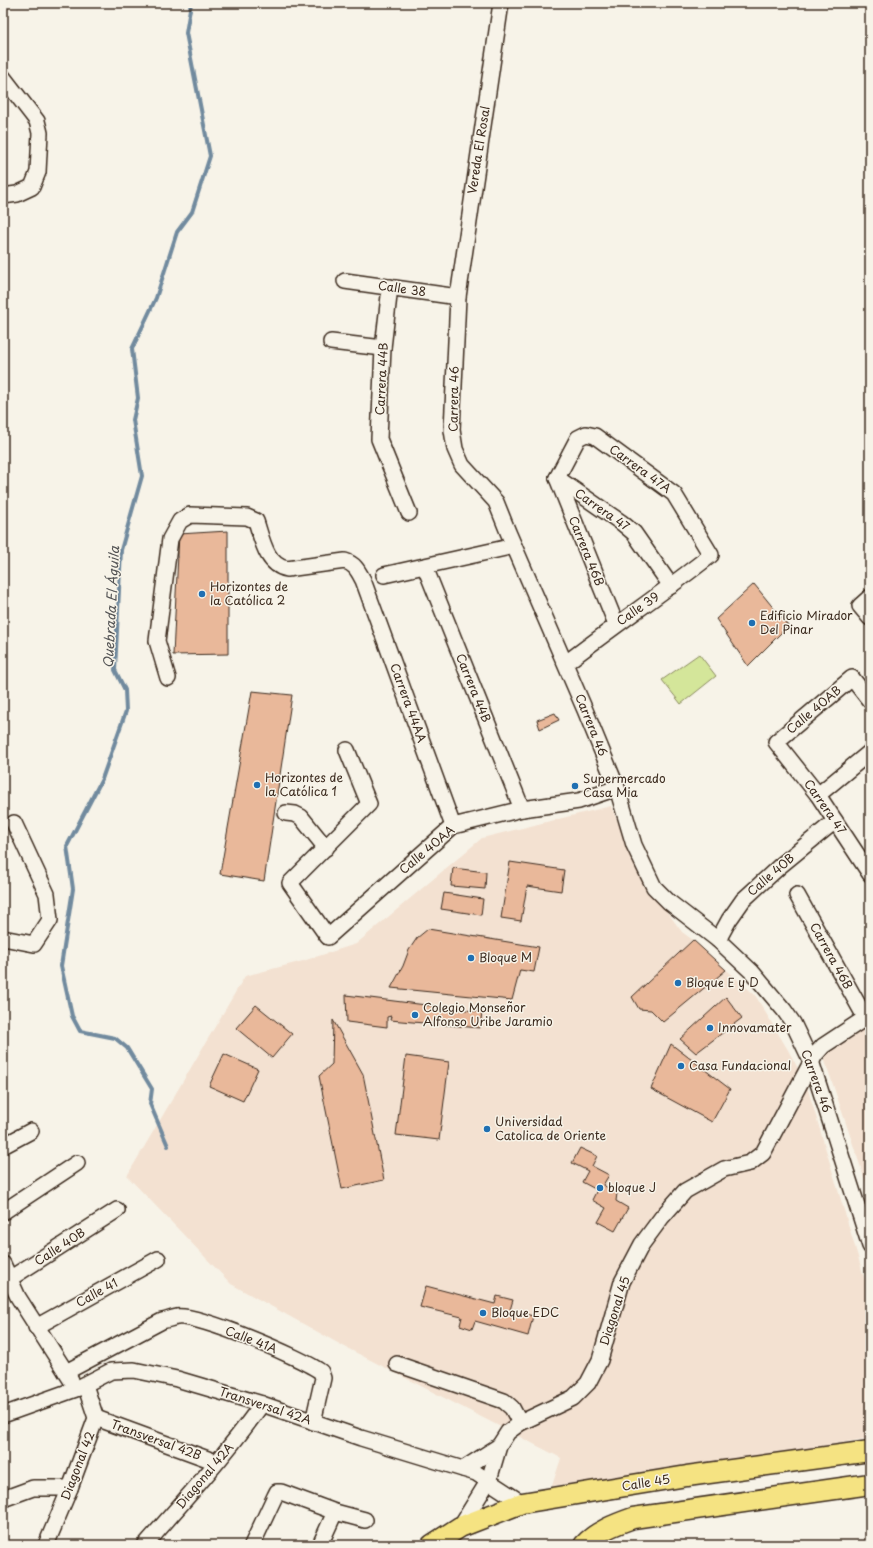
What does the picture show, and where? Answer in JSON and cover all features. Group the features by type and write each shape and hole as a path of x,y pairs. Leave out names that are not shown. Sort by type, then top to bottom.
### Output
{"main road":[{"name":"Calle 45","path":"432,1545 460,1527 522,1503 687,1476 870,1451"},
{"path":"584,1545 591,1537 633,1518 870,1484"}],"street":[{"name":"Vereda El Rosal","path":"458,297 501,3"},
{"path":"3,77 37,121 40,133 38,172 32,187 17,194 3,196"},
{"name":"Calle 38","path":"345,281 458,297"},
{"name":"Carrera 44B","path":"390,287 383,348 379,438 409,513"},
{"name":"Carrera 46","path":"458,297 452,430 455,449 462,465 496,502 566,663 617,788 634,845 654,887 669,902 718,940 752,972 793,1023 811,1061 870,1246"},
{"path":"331,342 383,348"},
{"name":"Carrera 47A","path":"556,478 578,438 586,434 595,436 674,494 711,555"},
{"name":"Carrera 47","path":"556,478 634,532 671,586"},
{"name":"Carrera 46B","path":"556,478 616,624"},
{"name":"Carrera 44AA","path":"168,678 157,641 170,539 180,521 190,515 248,517 256,521 269,557 275,564 287,569 345,561 352,563 363,580 453,826"},
{"path":"384,575 514,546"},
{"name":"Calle 39","path":"566,663 616,624 671,586 711,555"},
{"name":"Carrera 44B","path":"424,567 522,809"},
{"path":"865,602 870,618"},
{"name":"Calle 40AB","path":"776,742 852,678 870,701"},
{"name":"Carrera 47","path":"776,742 818,795 835,821 864,853 870,874"},
{"path":"286,813 295,814 301,817 326,848 370,804 347,750"},
{"path":"818,795 870,752"},
{"name":"Calle 40AA","path":"326,848 290,882 328,937 453,826 522,809 579,801 617,788"},
{"name":"Calle 40B","path":"718,940 729,920 743,900 780,866 835,821"},
{"path":"3,938 34,944 50,920 47,894 14,823"},
{"name":"Carrera 46B","path":"797,895 868,1016"},
{"path":"811,1061 823,1046 868,1016"},
{"name":"Diagonal 45","path":"460,1527 488,1480 499,1446 508,1432 520,1423 572,1398 588,1383 600,1360 622,1282 642,1244 662,1217 685,1191 724,1169 750,1163 763,1153 811,1061"},
{"path":"3,1146 31,1131"},
{"path":"3,1212 77,1163"},
{"name":"Calle 40B","path":"6,1282 117,1210"},
{"name":"Calle 41","path":"36,1327 158,1259"},
{"name":"Diagonal 42","path":"3,1264 6,1282 66,1372 80,1387 96,1418 70,1488 46,1545"},
{"name":"Calle 41A","path":"66,1372 162,1322 177,1317 192,1318 207,1322 289,1355 321,1372 323,1378 313,1422"},
{"path":"397,1364 504,1401 512,1408 520,1423"},
{"name":"Transversal 42A","path":"3,1415 80,1387 110,1371 134,1370 178,1379 262,1404 313,1422 463,1468 488,1480 522,1503"},
{"name":"Diagonal 42A","path":"144,1545 202,1480 244,1429 262,1404"},
{"name":"Transversal 42B","path":"96,1418 216,1462"},
{"name":"Diagonal 45","path":"463,1468 499,1446"},
{"path":"3,1499 33,1488 70,1488"},
{"path":"252,1545 277,1492 281,1492 335,1512 365,1520"},
{"path":"320,1545 335,1512"}],"shaded area":[{"name":"Universidad Catolica de Oriente","path":"611,806 642,878 682,932 755,995 806,1083 870,1297 870,1438 687,1469 552,1486 561,1458 345,1347 231,1284 127,1176 245,976 303,961 356,944 482,838"},
{"path":"870,1024 870,1195 823,1055"}],"green space":[{"path":"699,654 716,676 681,704 662,680"}],"building":[{"name":"Horizontes de la Católica 2","path":"228,531 228,654 173,655 179,534"},
{"name":"Edificio Mirador Del Pinar","path":"754,584 788,626 748,666 716,619"},
{"name":"Horizontes de la Católica 1","path":"252,691 292,695 264,881 220,874"},
{"path":"555,713 559,720 540,729 537,720"},
{"path":"510,862 564,870 561,891 527,886 521,921 501,918"},
{"path":"453,868 486,872 485,889 451,886"},
{"path":"444,893 483,899 481,915 441,909"},
{"name":"Bloque M","path":"428,929 539,947 534,972 520,970 512,1000 391,988 403,966 409,950 417,938"},
{"name":"Bloque E y D","path":"693,940 726,970 663,1022 651,1010 639,1009 632,997"},
{"path":"346,995 482,1012 480,1028 390,1020 391,1016 387,1017 387,1027 347,1022"},
{"name":"Innovamater","path":"726,997 742,1018 696,1053 680,1039"},
{"path":"256,1005 292,1034 272,1058 236,1028"},
{"path":"333,1020 363,1074 384,1180 342,1189 319,1076 332,1064"},
{"name":"Casa Fundacional","path":"671,1044 730,1089 712,1122 651,1089"},
{"path":"224,1054 258,1069 243,1101 209,1086"},
{"path":"406,1056 449,1062 439,1140 396,1135"},
{"name":"bloque J","path":"580,1148 597,1156 592,1166 609,1175 603,1185 617,1193 616,1201 628,1208 615,1231 598,1222 606,1208 592,1200 597,1190 582,1182 588,1171 572,1163"},
{"name":"Bloque EDC","path":"426,1286 495,1304 497,1296 513,1300 510,1310 533,1316 528,1336 475,1321 472,1329 460,1325 462,1317 420,1307"}],"waterway":[{"name":"Quebrada El Águila","path":"168,1146 150,1104 152,1089 127,1048 115,1038 80,1031 72,1016 61,966 73,889 67,846 102,779 126,711 125,690 115,670 121,550 142,476 133,420 138,398 132,349 156,298 177,232 192,212 210,156 186,33 191,3"}],"place":[{"name":"Horizontes de la Católica 2","path":"202,594"},
{"name":"Edificio Mirador Del Pinar","path":"752,623"},
{"name":"Horizontes de la Católica 1","path":"257,785"},
{"name":"Supermercado Casa Mia","path":"575,786"},
{"name":"Bloque M","path":"471,958"},
{"name":"Bloque E y D","path":"678,983"},
{"name":"Colegio Monseñor Alfonso Uribe Jaramio","path":"415,1015"},
{"name":"Innovamater","path":"710,1028"},
{"name":"Casa Fundacional","path":"681,1066"},
{"name":"Universidad Catolica de Oriente","path":"487,1129"},
{"name":"bloque J","path":"600,1188"},
{"name":"Bloque EDC","path":"483,1313"}]}
